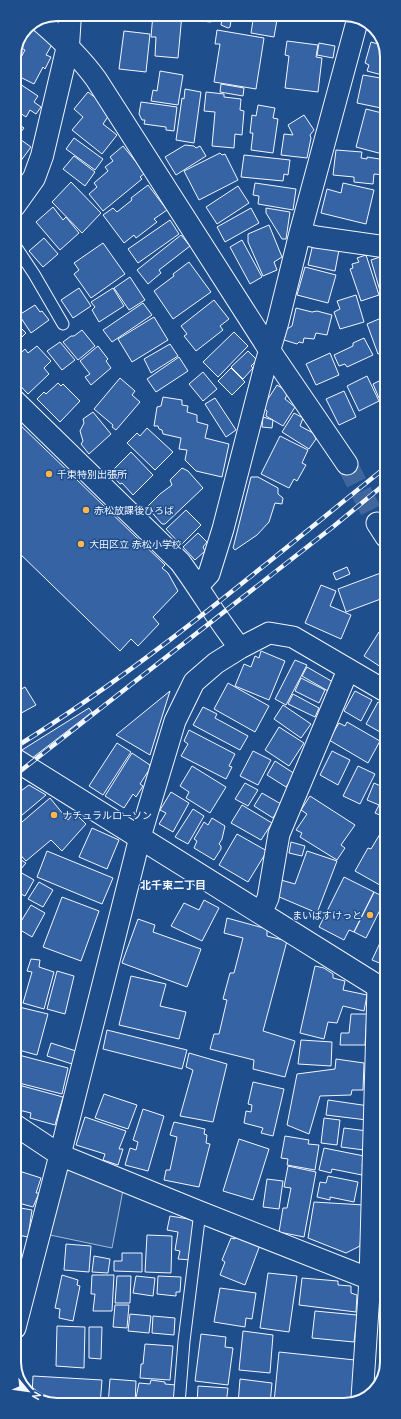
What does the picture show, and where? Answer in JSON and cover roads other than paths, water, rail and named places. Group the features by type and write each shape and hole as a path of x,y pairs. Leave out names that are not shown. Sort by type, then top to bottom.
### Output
{"street":[{"path":"21,196 34,178 39,163 68,46 70,21"},
{"path":"43,24 68,46 96,79 270,351 347,464"},
{"path":"198,586 209,574 224,529 265,366 356,24"},
{"path":"300,233 316,237 380,246"},
{"path":"21,407 180,562 198,586 227,632 240,648"},
{"path":"22,1265 60,1155 140,837 175,721 194,682 216,663 240,648 269,633 293,637 380,688"},
{"path":"261,914 268,898 279,834 348,670"},
{"path":"21,763 380,988"},
{"path":"362,1393 370,1279 380,1037"},
{"path":"21,1129 60,1155 370,1279"}],"lane":[{"path":"21,254 63,324"},
{"path":"179,1398 184,1341 200,1212"}],"tunnel":[{"path":"347,464 377,523"}],"railway":[{"path":"21,743 111,683 158,649 380,472"},
{"path":"21,771 334,526 380,488"}],"place":[{"name":"千束特別出張所","path":"49,474"},
{"name":"赤松放課後ひろば","path":"86,510"},
{"name":"大田区立 赤松小学校","path":"81,544"},
{"name":"ナチュラルローソン","path":"54,815"},
{"name":"まいばすけっと","path":"370,915"}],"district":[{"name":"北千束二丁目","path":"173,885"}]}
